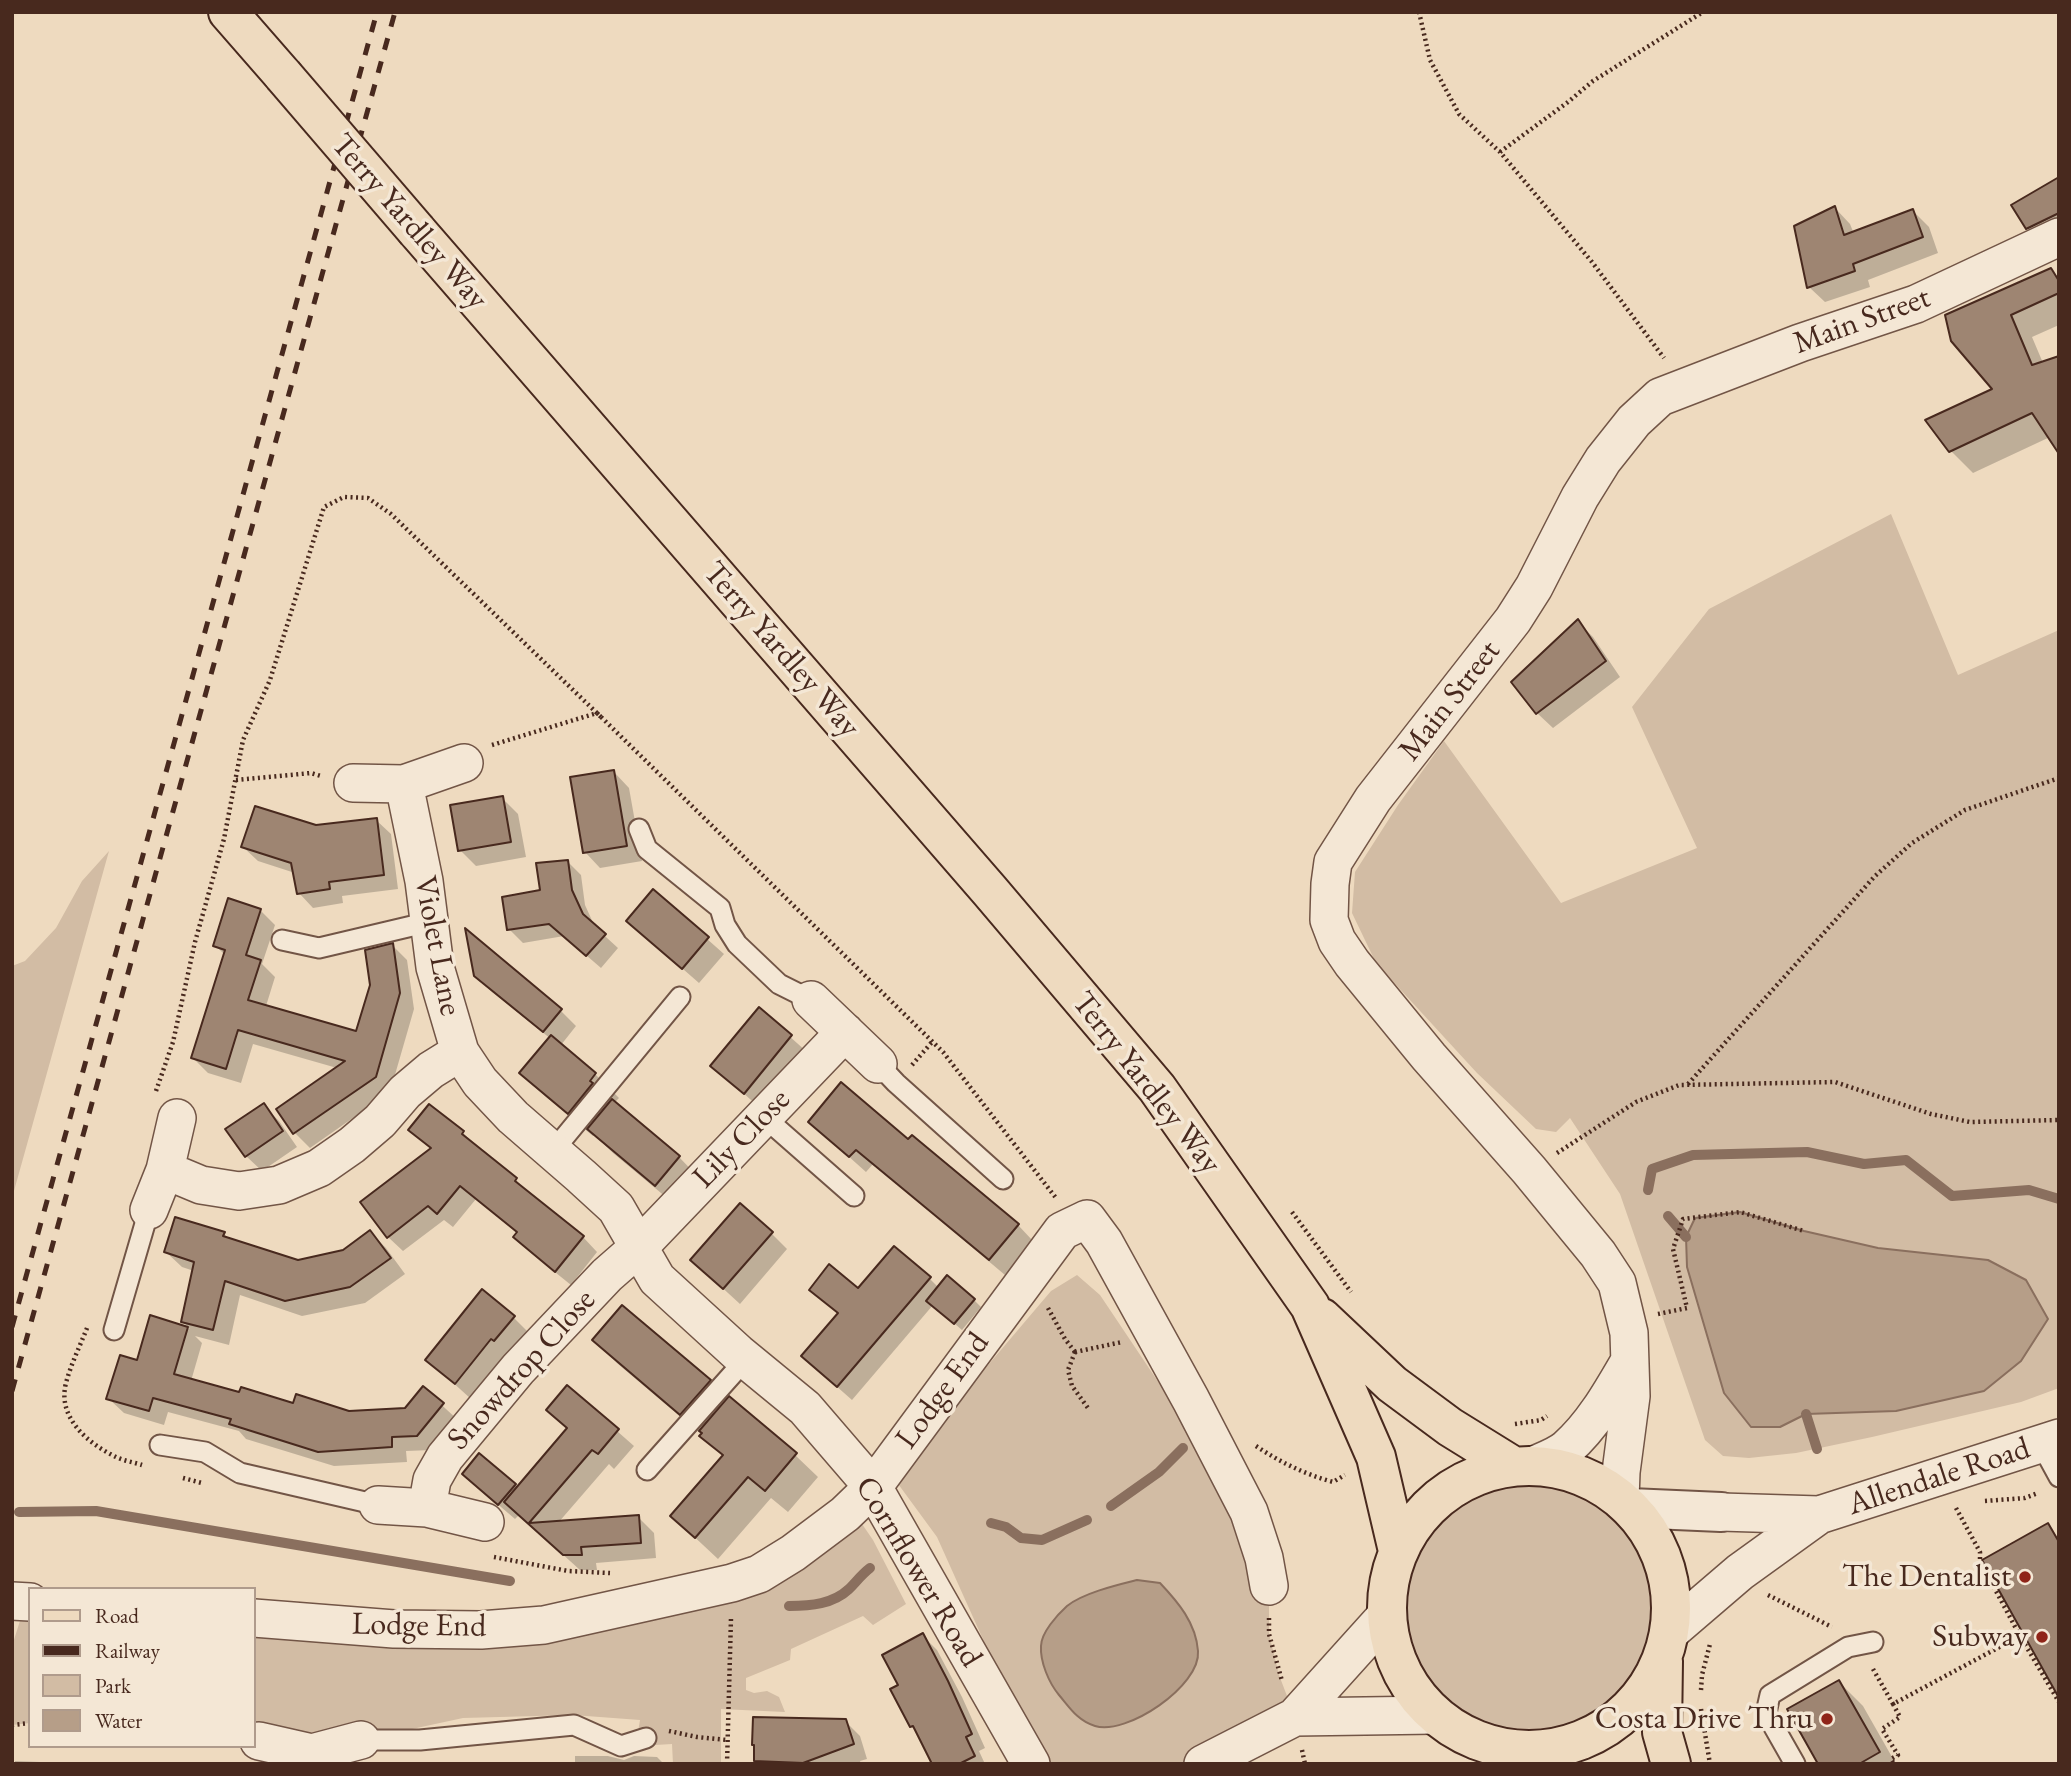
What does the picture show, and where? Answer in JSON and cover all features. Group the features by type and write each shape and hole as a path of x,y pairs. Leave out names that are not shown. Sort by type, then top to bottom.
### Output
{"main road":[{"name":"Terry Yardley Way","path":"228,12 990,891 1157,1088 1310,1306 1392,1384 1450,1427 1522,1466"},
{"name":"Terry Yardley Way","path":"1310,1306 1376,1457 1398,1551"},
{"path":"1666,1645 1647,1688 1630,1709 1610,1726 1589,1738 1520,1757 1463,1734 1436,1716 1414,1693 1400,1669 1390,1643 1386,1616 1387,1590 1398,1551 1411,1527 1428,1507 1455,1486 1473,1477 1522,1466 1550,1468 1588,1479 1625,1504 1656,1544 1669,1582 1671,1607 1666,1645 1662,1732 1671,1764"}],"street":[{"name":"Main Street","path":"1625,1504 1621,1472 1631,1396 1630,1361 1627,1321 1617,1283 1598,1254 1529,1170 1429,1057 1337,941 1329,920 1333,862 1373,799 1513,620 1534,587 1580,497 1603,460 1634,421 1660,397 1800,343 1916,304 2056,248"},
{"path":"352,783 404,783 464,763"},
{"name":"Violet Lane","path":"404,783 424,881 435,967 460,1052 480,1082 513,1117 616,1208 639,1247"},
{"path":"811,1000 878,1063"},
{"name":"Lily Close","path":"639,1247 845,1032"},
{"path":"165,1170 201,1185 239,1191 279,1185 319,1168 352,1145 380,1121 405,1092 430,1070 460,1052"},
{"path":"149,1210 165,1170 165,1109"},
{"path":"1068,1226 1087,1219 1104,1242 1249,1512 1264,1558 1269,1586"},
{"name":"Lodge End","path":"256,1618 394,1629 481,1630 544,1625 732,1583 759,1574 793,1553 845,1514 873,1487 1068,1226"},
{"name":"Cornflower Road","path":"639,1247 657,1279 805,1408 873,1487 1031,1764"},
{"name":"Snowdrop Close","path":"427,1508 432,1480 445,1457 518,1368 607,1275 639,1247"},
{"path":"1522,1466 1565,1450 1606,1401 1630,1361"},
{"name":"Allendale Road","path":"1666,1645 1740,1572 1819,1515 2050,1441"},
{"name":"Allendale Road","path":"1625,1504 1721,1512 1819,1515"},
{"path":"379,1505 427,1508 489,1539"},
{"path":"1203,1764 1295,1717 1386,1616"},
{"path":"1295,1717 1436,1716"},
{"path":"256,1741 312,1758 361,1740"}],"lane":[{"path":"639,829 647,849 720,908 725,925 737,944 779,984 811,1000"},
{"path":"282,940 319,948 429,922"},
{"path":"553,1151 680,998"},
{"path":"878,1063 896,1083 1003,1179"},
{"path":"764,1117 854,1196"},
{"path":"114,1330 149,1210"},
{"path":"647,1470 746,1359"},
{"path":"2050,1441 2053,1483"},
{"path":"160,1445 205,1452 240,1473 379,1505"},
{"path":"1795,1764 1766,1713 1770,1695 1845,1649 1873,1642"},
{"path":"361,1740 419,1741 574,1725 621,1746 646,1738"}],"path":[{"path":"1419,12 1430,60 1459,114 1500,152 1592,262 1686,387"},
{"path":"1500,152 1593,81 1703,12"},
{"path":"165,1109 173,1042 195,942 224,839 243,740 270,680 324,507 344,497 368,498 391,513 943,1052 1068,1226"},
{"path":"464,763 482,748 597,713 601,717"},
{"path":"236,780 311,774 352,783"},
{"path":"1688,1085 1875,876 1912,844 1965,810 2059,778"},
{"path":"1529,1170 1636,1102 1679,1085 1835,1082 1931,1114 1970,1122 2059,1120"},
{"path":"1291,1212 1358,1302"},
{"path":"1627,1321 1688,1308 1673,1249 1683,1219 1740,1212 1804,1231"},
{"path":"1031,1273 1065,1339 1075,1352"},
{"path":"87,1327 65,1385 64,1407 77,1429 94,1442 116,1457 153,1468"},
{"path":"1075,1352 1154,1335"},
{"path":"1075,1352 1068,1370 1072,1385 1088,1408"},
{"path":"1505,1422 1518,1425 1541,1420 1562,1408 1589,1424"},
{"path":"1251,1443 1278,1461 1311,1476 1333,1482 1376,1457"},
{"path":"178,1476 204,1484"},
{"path":"1977,1502 2025,1497 2053,1483"},
{"path":"1953,1504 1965,1503"},
{"path":"1963,1522 1980,1552 1980,1561 2059,1702"},
{"path":"489,1539 568,1571 619,1572"},
{"path":"727,1764 732,1583"},
{"path":"1269,1586 1269,1634 1279,1675 1295,1717"},
{"path":"1784,1603 1834,1629 1854,1666 1867,1659 1900,1717 1882,1729 1898,1755 1891,1759 1894,1764"},
{"path":"1893,1704 2020,1636"},
{"path":"1710,1764 1701,1711 1702,1675 1712,1640"}],"green space":[{"path":"1891,514 1958,675 2059,630 2059,1388 2021,1402 1796,1453 1749,1458 1723,1456 1705,1440 1620,1194 1570,1118 1556,1132 1536,1129 1477,1073 1376,963 1352,913 1355,872 1444,741 1561,903 1697,848 1632,707 1709,609"},
{"path":"109,851 12,1198 12,966 25,961 56,928 82,881"},
{"path":"1077,1275 1100,1295 1177,1410 1269,1586 1269,1634 1279,1675 1295,1717 1203,1764 1039,1764 937,1537 893,1477 1051,1291"},
{"path":"1528,1466 1556,1469 1582,1477 1607,1490 1628,1508 1646,1529 1659,1554 1667,1580 1670,1608 1667,1636 1659,1662 1646,1687 1628,1708 1607,1726 1582,1739 1556,1747 1528,1750 1500,1747 1474,1739 1449,1726 1428,1708 1410,1687 1397,1662 1389,1636 1386,1608 1389,1580 1397,1554 1410,1529 1428,1508 1449,1490 1474,1477 1500,1469"},
{"path":"862,1524 906,1604 873,1625 863,1616 791,1649 790,1660 746,1678 746,1690 754,1693 767,1691 779,1697 785,1712 721,1709 721,1764 673,1764 672,1744 639,1746 640,1720 573,1715 463,1718 361,1740 256,1741 256,1618 544,1625 849,1532"},
{"path":"28,1602 28,1723 12,1725 12,1646"}],"water":[{"path":"1740,1212 1804,1231 1878,1248 1988,1260 2026,1280 2048,1319 2021,1361 1984,1391 1896,1411 1806,1414 1780,1427 1751,1427 1724,1393 1687,1267 1686,1237 1695,1218"},
{"path":"1137,1580 1160,1583 1179,1605 1190,1622 1197,1641 1196,1665 1175,1693 1142,1716 1108,1727 1095,1726 1079,1717 1055,1690 1044,1665 1042,1641 1054,1619 1074,1601 1100,1590"}],"building":[{"path":"2059,177 2059,213 2026,229 2011,205"},
{"path":"1835,206 1844,235 1913,209 1923,237 1853,264 1855,271 1807,288 1794,226"},
{"path":"2051,268 2059,281 2059,293 2011,315 2032,365 2059,356 2059,454 2032,413 1949,452 1925,420 1992,389 1951,341 1945,315"},
{"path":"1578,619 1606,661 1536,714 1511,682"},
{"path":"614,770 627,846 583,853 570,777"},
{"path":"503,796 511,842 458,851 450,805"},
{"path":"255,806 316,825 377,818 384,875 329,882 330,889 297,894 291,863 241,847"},
{"path":"568,860 572,890 583,914 606,934 586,956 549,924 507,930 502,897 540,890 536,863"},
{"path":"653,889 709,937 682,969 626,921"},
{"path":"228,898 261,909 246,955 261,960 248,1000 356,1031 370,985 365,950 393,943 400,993 376,1077 293,1134 276,1109 345,1061 238,1030 226,1069 191,1058 225,950 213,946"},
{"path":"465,928 562,1009 543,1032 474,976"},
{"path":"759,1007 792,1035 744,1094 710,1066"},
{"path":"551,1035 596,1073 590,1081 593,1083 568,1114 519,1073"},
{"path":"841,1082 908,1139 912,1135 1019,1224 989,1260 856,1150 849,1157 808,1122"},
{"path":"612,1099 680,1156 655,1186 587,1129"},
{"path":"264,1103 283,1131 245,1157 225,1129"},
{"path":"429,1104 517,1178 515,1181 584,1236 555,1272 513,1237 517,1232 460,1186 437,1214 428,1206 387,1238 360,1202 431,1148 408,1130"},
{"path":"740,1203 773,1232 723,1289 690,1260"},
{"path":"175,1217 225,1232 223,1236 298,1260 343,1250 370,1230 391,1258 350,1287 285,1301 225,1281 213,1330 181,1322 194,1262 164,1252"},
{"path":"894,1246 931,1277 837,1387 801,1356 838,1313 809,1290 829,1264 858,1288"},
{"path":"947,1275 975,1299 954,1324 926,1301"},
{"path":"482,1289 515,1316 494,1341 491,1339 455,1384 425,1360"},
{"path":"622,1305 711,1380 680,1415 592,1340"},
{"path":"150,1315 188,1327 174,1374 239,1392 241,1387 293,1403 296,1394 349,1411 405,1408 423,1386 444,1403 417,1436 392,1437 392,1447 318,1452 229,1424 231,1419 153,1398 149,1411 106,1399 120,1355 137,1360"},
{"path":"567,1385 619,1429 598,1454 592,1450 529,1523 639,1515 641,1543 581,1547 582,1555 563,1555 504,1502 567,1428 546,1410"},
{"path":"729,1396 797,1453 765,1491 748,1477 695,1538 670,1516 723,1455 699,1436 702,1433 699,1431"},
{"path":"479,1453 516,1484 498,1505 462,1474"},
{"name":"The Dentalist","path":"2048,1523 2059,1542 2059,1698 1982,1560"},
{"path":"923,1633 972,1734 966,1737 975,1756 959,1764 932,1764 890,1689 898,1685 882,1655"},
{"name":"Costa Drive Thru","path":"1839,1680 1880,1752 1859,1764 1818,1764 1787,1709"},
{"path":"753,1717 846,1719 854,1744 803,1763 754,1761"}],"waterway":[{"path":"1648,1190 1652,1169 1693,1155 1807,1152 1864,1164 1906,1160 1952,1196 2029,1190 2059,1199"},
{"path":"1668,1216 1686,1237"},
{"path":"1806,1414 1817,1449"},
{"path":"1111,1506 1159,1472 1183,1448"},
{"path":"19,1512 96,1511 510,1581"},
{"path":"991,1523 1006,1527 1021,1538 1042,1540 1087,1520"},
{"path":"789,1606 813,1605 836,1598 870,1568"}],"railway":[{"path":"12,1327 377,12"},
{"path":"12,1391 395,12"}],"place":[{"name":"The Dentalist","path":"2025,1577"},
{"name":"Subway","path":"2042,1637"},
{"name":"Costa Drive Thru","path":"1827,1719"}]}
